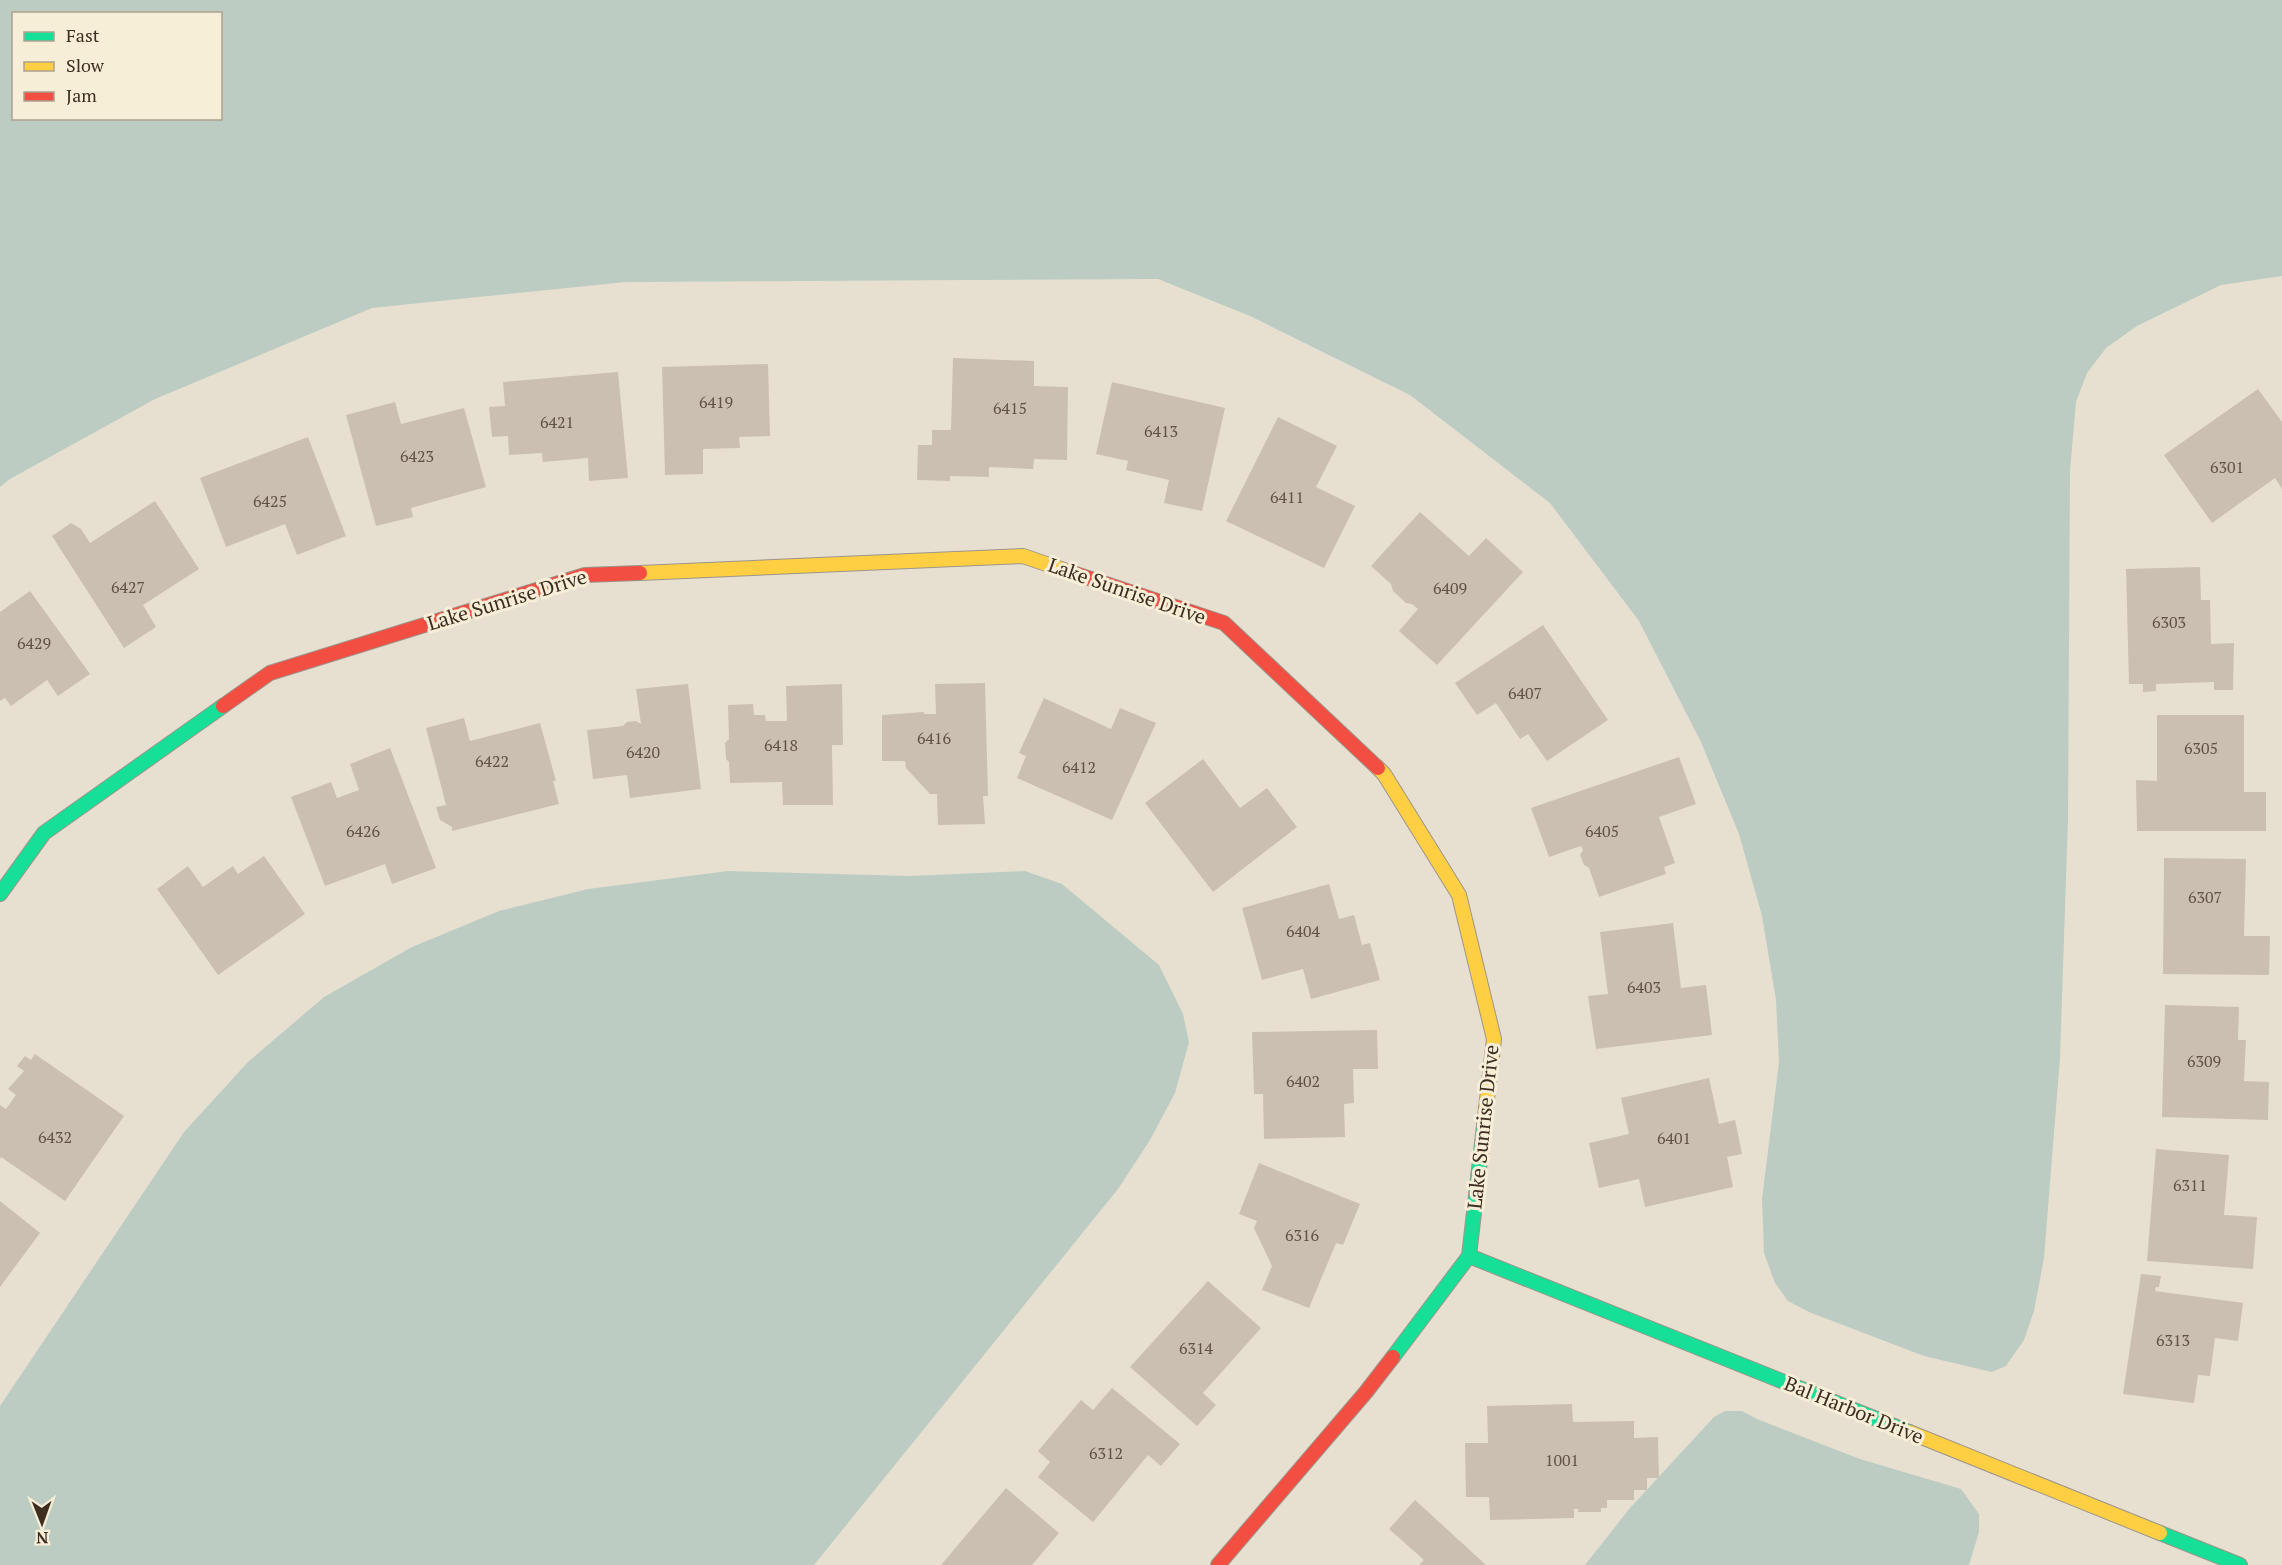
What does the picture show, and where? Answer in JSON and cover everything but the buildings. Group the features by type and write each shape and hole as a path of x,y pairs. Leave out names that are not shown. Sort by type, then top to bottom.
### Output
{"street":[{"name":"Lake Sunrise Drive","path":"0,894 44,833 270,673 585,575 1023,556 1224,623 1384,774 1459,895 1494,1039 1469,1256"},
{"path":"1218,1565 1366,1392 1469,1256"},
{"name":"Bal Harbor Drive","path":"1469,1256 2240,1565"}],"shaded area":[{"path":"0,0 2282,0 2282,276 2221,285 2137,326 2106,348 2087,373 2076,402 2070,471 2068,819 2060,1058 2044,1258 2034,1311 2024,1340 2006,1366 1992,1372 1924,1356 1809,1312 1788,1301 1775,1283 1764,1253 1762,1199 1779,1062 1776,1000 1762,916 1739,834 1701,742 1639,621 1550,503 1410,395 1250,316 1158,279 626,282 372,308 155,399 10,479 0,487"},
{"path":"728,871 911,876 1025,871 1062,884 1159,965 1183,1014 1189,1042 1175,1093 1150,1140 1118,1189 814,1565 0,1565 0,1406 184,1132 248,1062 324,997 412,947 499,911 588,889"},
{"path":"1725,1411 1742,1411 1860,1459 1961,1489 1979,1514 1979,1532 1969,1565 1585,1565 1630,1508 1714,1417"}],"traffic: fast":[{"path":"0,894 44,833 223,706"},
{"path":"1393,1357 1469,1256 1485,1117"},
{"path":"1469,1256 1909,1432"},
{"path":"2160,1533 2240,1565"}],"traffic: slow":[{"path":"640,573 1023,556 1067,571"},
{"path":"1378,768 1384,774 1459,895 1494,1039 1485,1117"},
{"path":"1909,1432 2160,1533"}],"traffic: jam":[{"path":"1067,571 1224,623 1378,768"},
{"path":"223,706 270,673 585,575 640,573"},
{"path":"1218,1565 1366,1392 1393,1357"}]}
